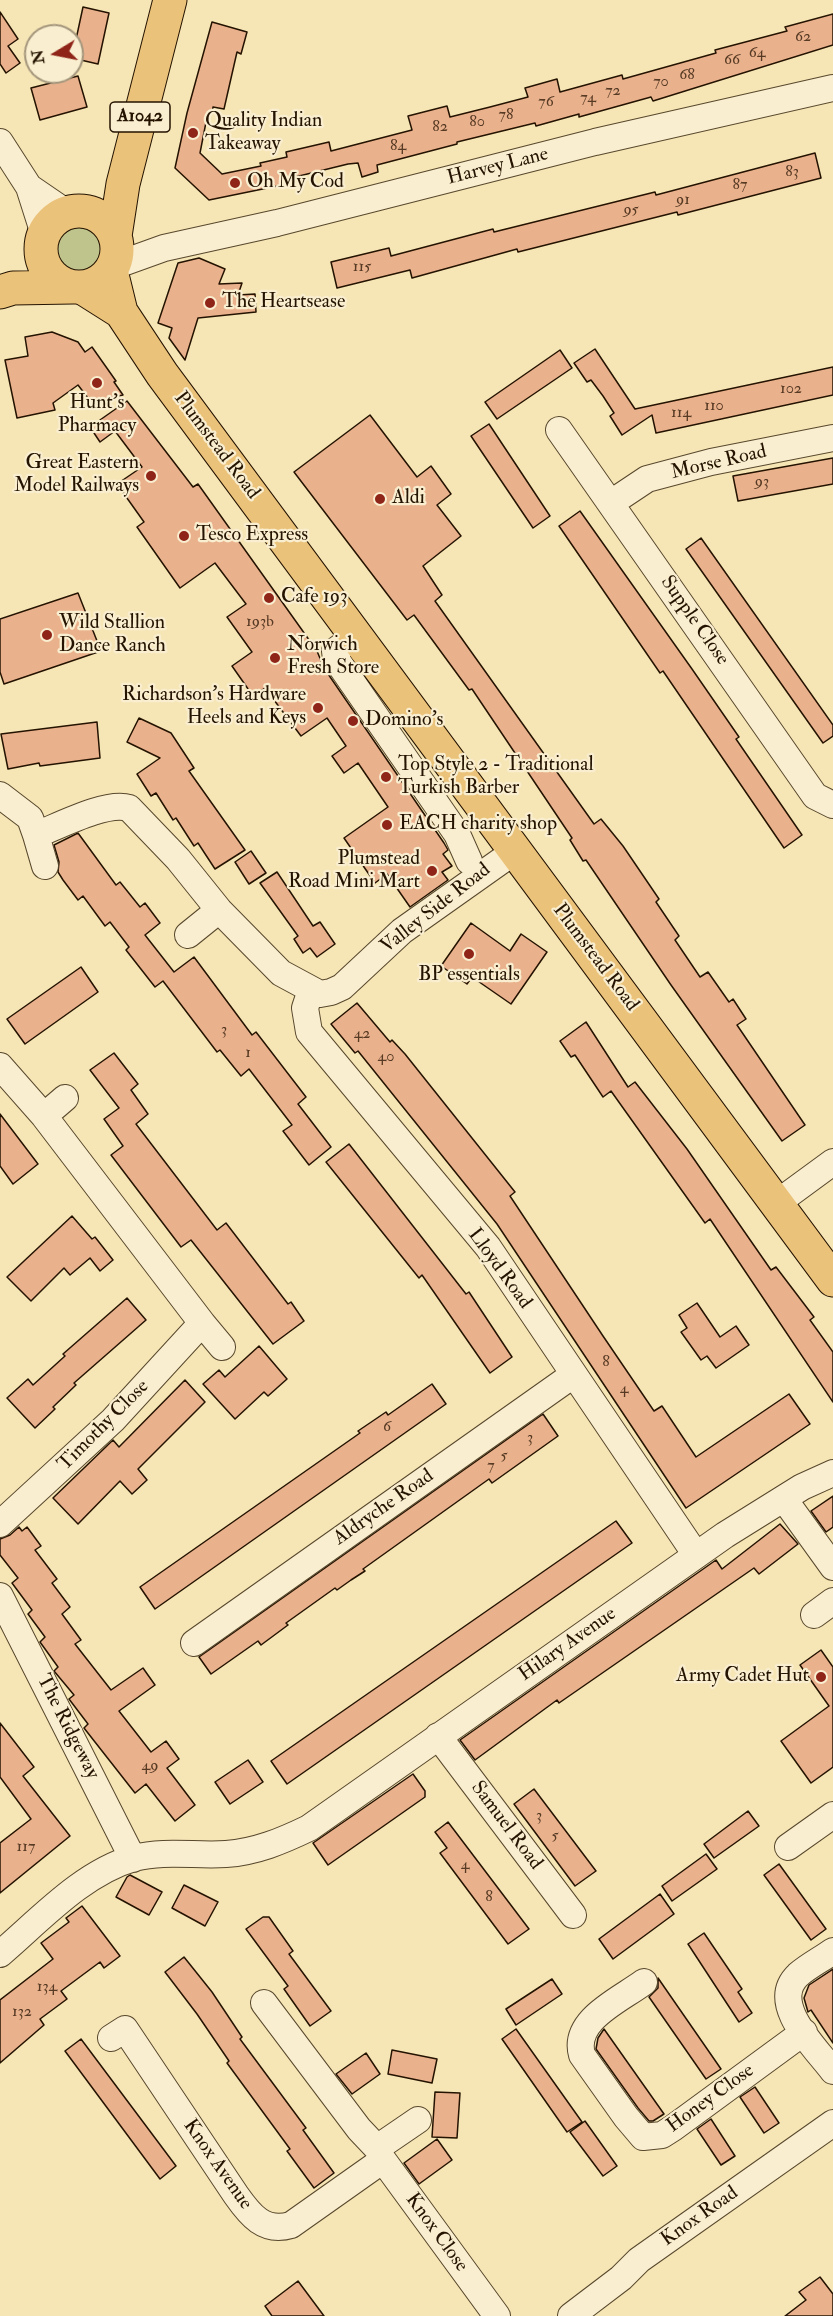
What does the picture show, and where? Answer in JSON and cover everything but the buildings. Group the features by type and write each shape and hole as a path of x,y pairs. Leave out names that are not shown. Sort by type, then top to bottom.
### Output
{"main road":[{"name":"A1042","path":"114,253 123,184 170,0"},
{"path":"6,290 57,226 95,204 123,184"},
{"path":"6,290 78,287 95,284 114,253 100,218 57,226"},
{"path":"57,226 46,267 62,284 78,287"},
{"name":"Plumstead Road","path":"114,253 121,312"},
{"name":"Plumstead Road","path":"78,287 121,312 162,374 833,1280"}],"street":[{"name":"Harvey Lane","path":"114,253 164,248 277,223 595,142 833,88"},
{"path":"0,141 57,226"},
{"name":"Supple Close","path":"559,430 815,796 833,805"},
{"name":"Morse Road","path":"611,503 647,480 711,462 833,438"},
{"path":"357,635 335,651 336,659 457,834 469,861"},
{"path":"0,795 30,818 45,866"},
{"path":"36,835 106,808 122,806 129,808 178,859 219,910 281,973 311,990"},
{"name":"Valley Side Road","path":"311,990 320,994 342,987 402,931 515,850"},
{"path":"188,935 219,910"},
{"name":"Lloyd Road","path":"311,990 305,1008 309,1032 488,1247 696,1555"},
{"path":"0,1066 44,1116 222,1347"},
{"path":"44,1116 65,1098"},
{"path":"777,1203 833,1162"},
{"name":"Timothy Close","path":"0,1524 113,1420 202,1323"},
{"name":"Aldryche Road","path":"194,1643 573,1375"},
{"name":"Hilary Avenue","path":"0,1954 85,1883 105,1870 133,1859 172,1853 247,1852 286,1839 309,1828 696,1555 784,1499 833,1473"},
{"path":"784,1499 833,1567"},
{"name":"The Ridgeway","path":"0,1596 133,1859"},
{"name":"Samuel Road","path":"438,1736 573,1915"},
{"path":"793,1835 833,1815"},
{"path":"833,1951 797,1976 787,1998 790,2012 833,2071"},
{"name":"Honey Close","path":"644,1982 617,1991 586,2026 579,2043 588,2064 643,2137 662,2135 673,2128 804,2032"},
{"name":"Knox Close","path":"264,2003 380,2154 497,2316"},
{"name":"Knox Avenue","path":"111,2038 124,2029 236,2195 250,2214 262,2225 281,2228 291,2225 380,2154"},
{"path":"380,2154 418,2120"},
{"name":"Knox Road","path":"571,2316 621,2278 639,2260 833,2123"}],"green space":[{"path":"80,227 89,228 96,233 101,240 101,258 96,265 89,270 80,271 71,270 64,265 59,258 58,249 59,240 64,233 71,228"}],"place":[{"name":"Quality Indian Takeaway","path":"193,133"},
{"name":"Oh My Cod","path":"235,183"},
{"name":"The Heartsease","path":"210,303"},
{"name":"Hunt's Pharmacy","path":"97,383"},
{"name":"Great Eastern Model Railways","path":"151,476"},
{"name":"Aldi","path":"380,499"},
{"name":"Tesco Express","path":"184,536"},
{"name":"Cafe 193","path":"269,598"},
{"name":"Wild Stallion Dance Ranch","path":"47,635"},
{"name":"Norwich Fresh Store","path":"275,658"},
{"name":"Richardson's Hardware Heels and Keys","path":"318,708"},
{"name":"Domino's","path":"353,721"},
{"name":"Top Style 2 - Traditional Turkish Barber","path":"386,777"},
{"name":"EACH charity shop","path":"387,825"},
{"name":"Plumstead Road Mini Mart","path":"432,871"},
{"name":"BP essentials","path":"469,954"},
{"name":"Army Cadet Hut","path":"821,1677"}]}
